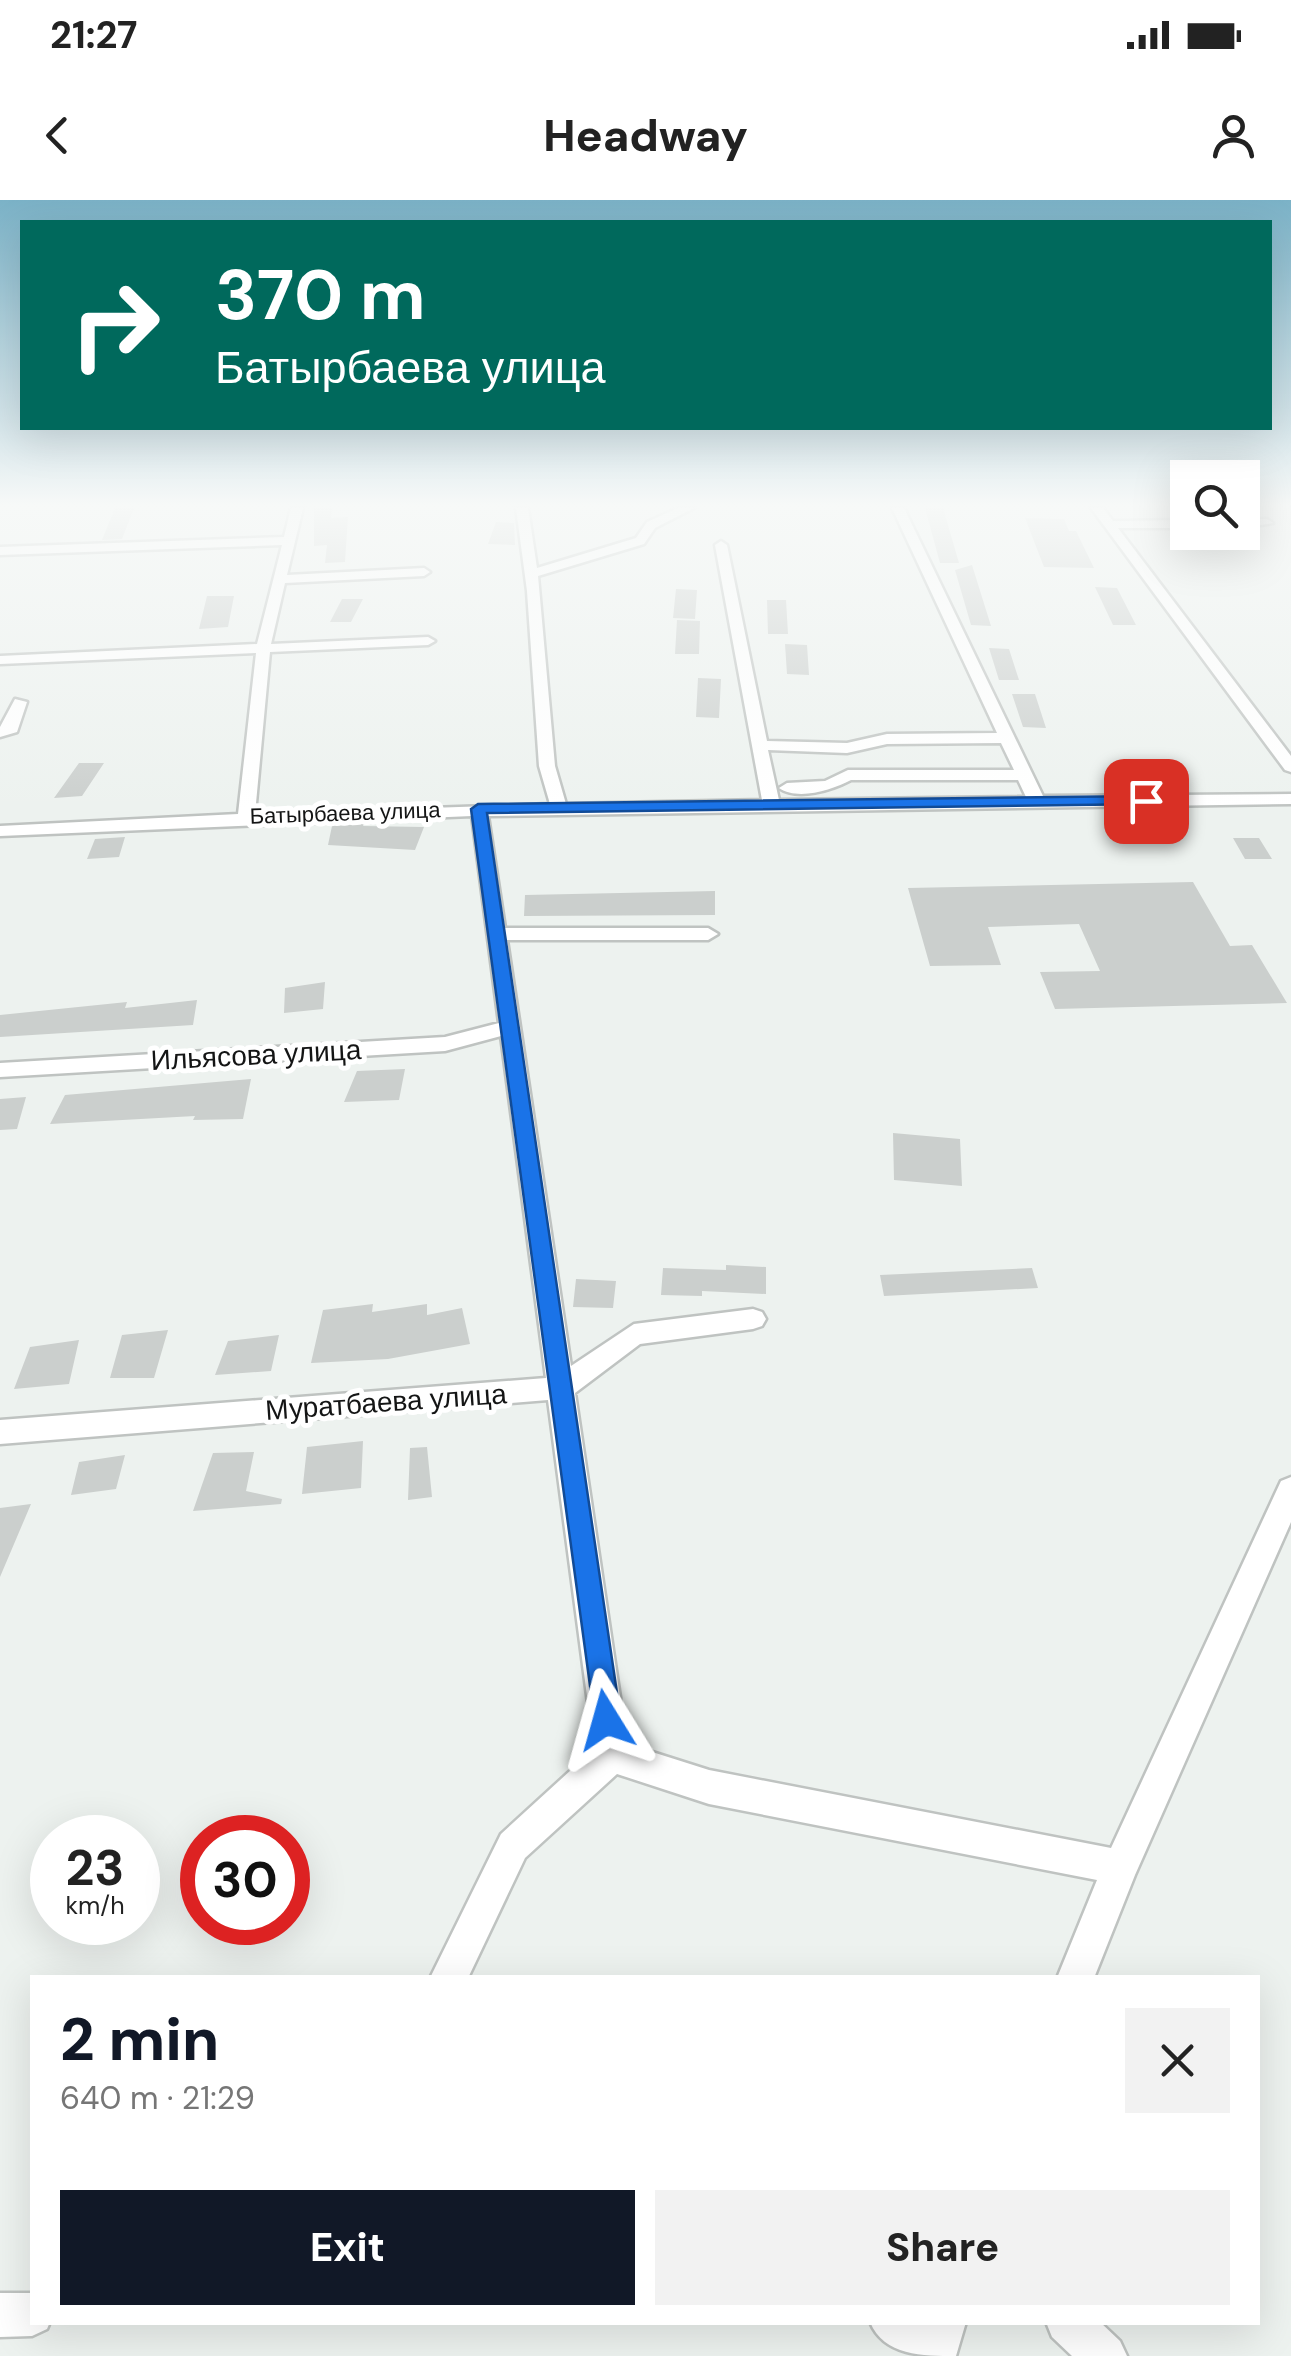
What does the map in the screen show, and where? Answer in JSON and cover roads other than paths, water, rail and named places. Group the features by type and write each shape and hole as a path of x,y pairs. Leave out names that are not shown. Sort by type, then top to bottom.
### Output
{"street":[{"path":"246,816 263,650 272,609"},
{"path":"535,609 547,766 559,806"},
{"path":"734,609 769,796 828,786 848,775 1024,775"},
{"path":"946,609 1036,802"},
{"path":"1172,609 1291,766"},
{"path":"0,660 428,642"},
{"path":"0,732 8,732 20,702"},
{"path":"759,745 846,748 887,739 1007,738"},
{"path":"846,748 848,775"},
{"path":"922,777 930,803"},
{"name":"Батырбаева улица","path":"0,830 246,816 769,796 930,803 1291,799"},
{"path":"478,809 488,893 499,934 612,1756"},
{"path":"499,934 708,934"},
{"name":"Ильясова улица","path":"0,1070 445,1044 510,1027"},
{"path":"561,1388 634,1334 754,1319"},
{"name":"Муратбаева улица","path":"0,1432 561,1388"},
{"path":"1076,1975 1120,1867 1291,1490"},
{"path":"612,1756 709,1787 1120,1867"},
{"path":"449,1975 512,1846 612,1756"},
{"path":"0,2315 30,2314"},
{"path":"898,2325 938,2342"},
{"path":"1070,2325 1105,2356"}]}
